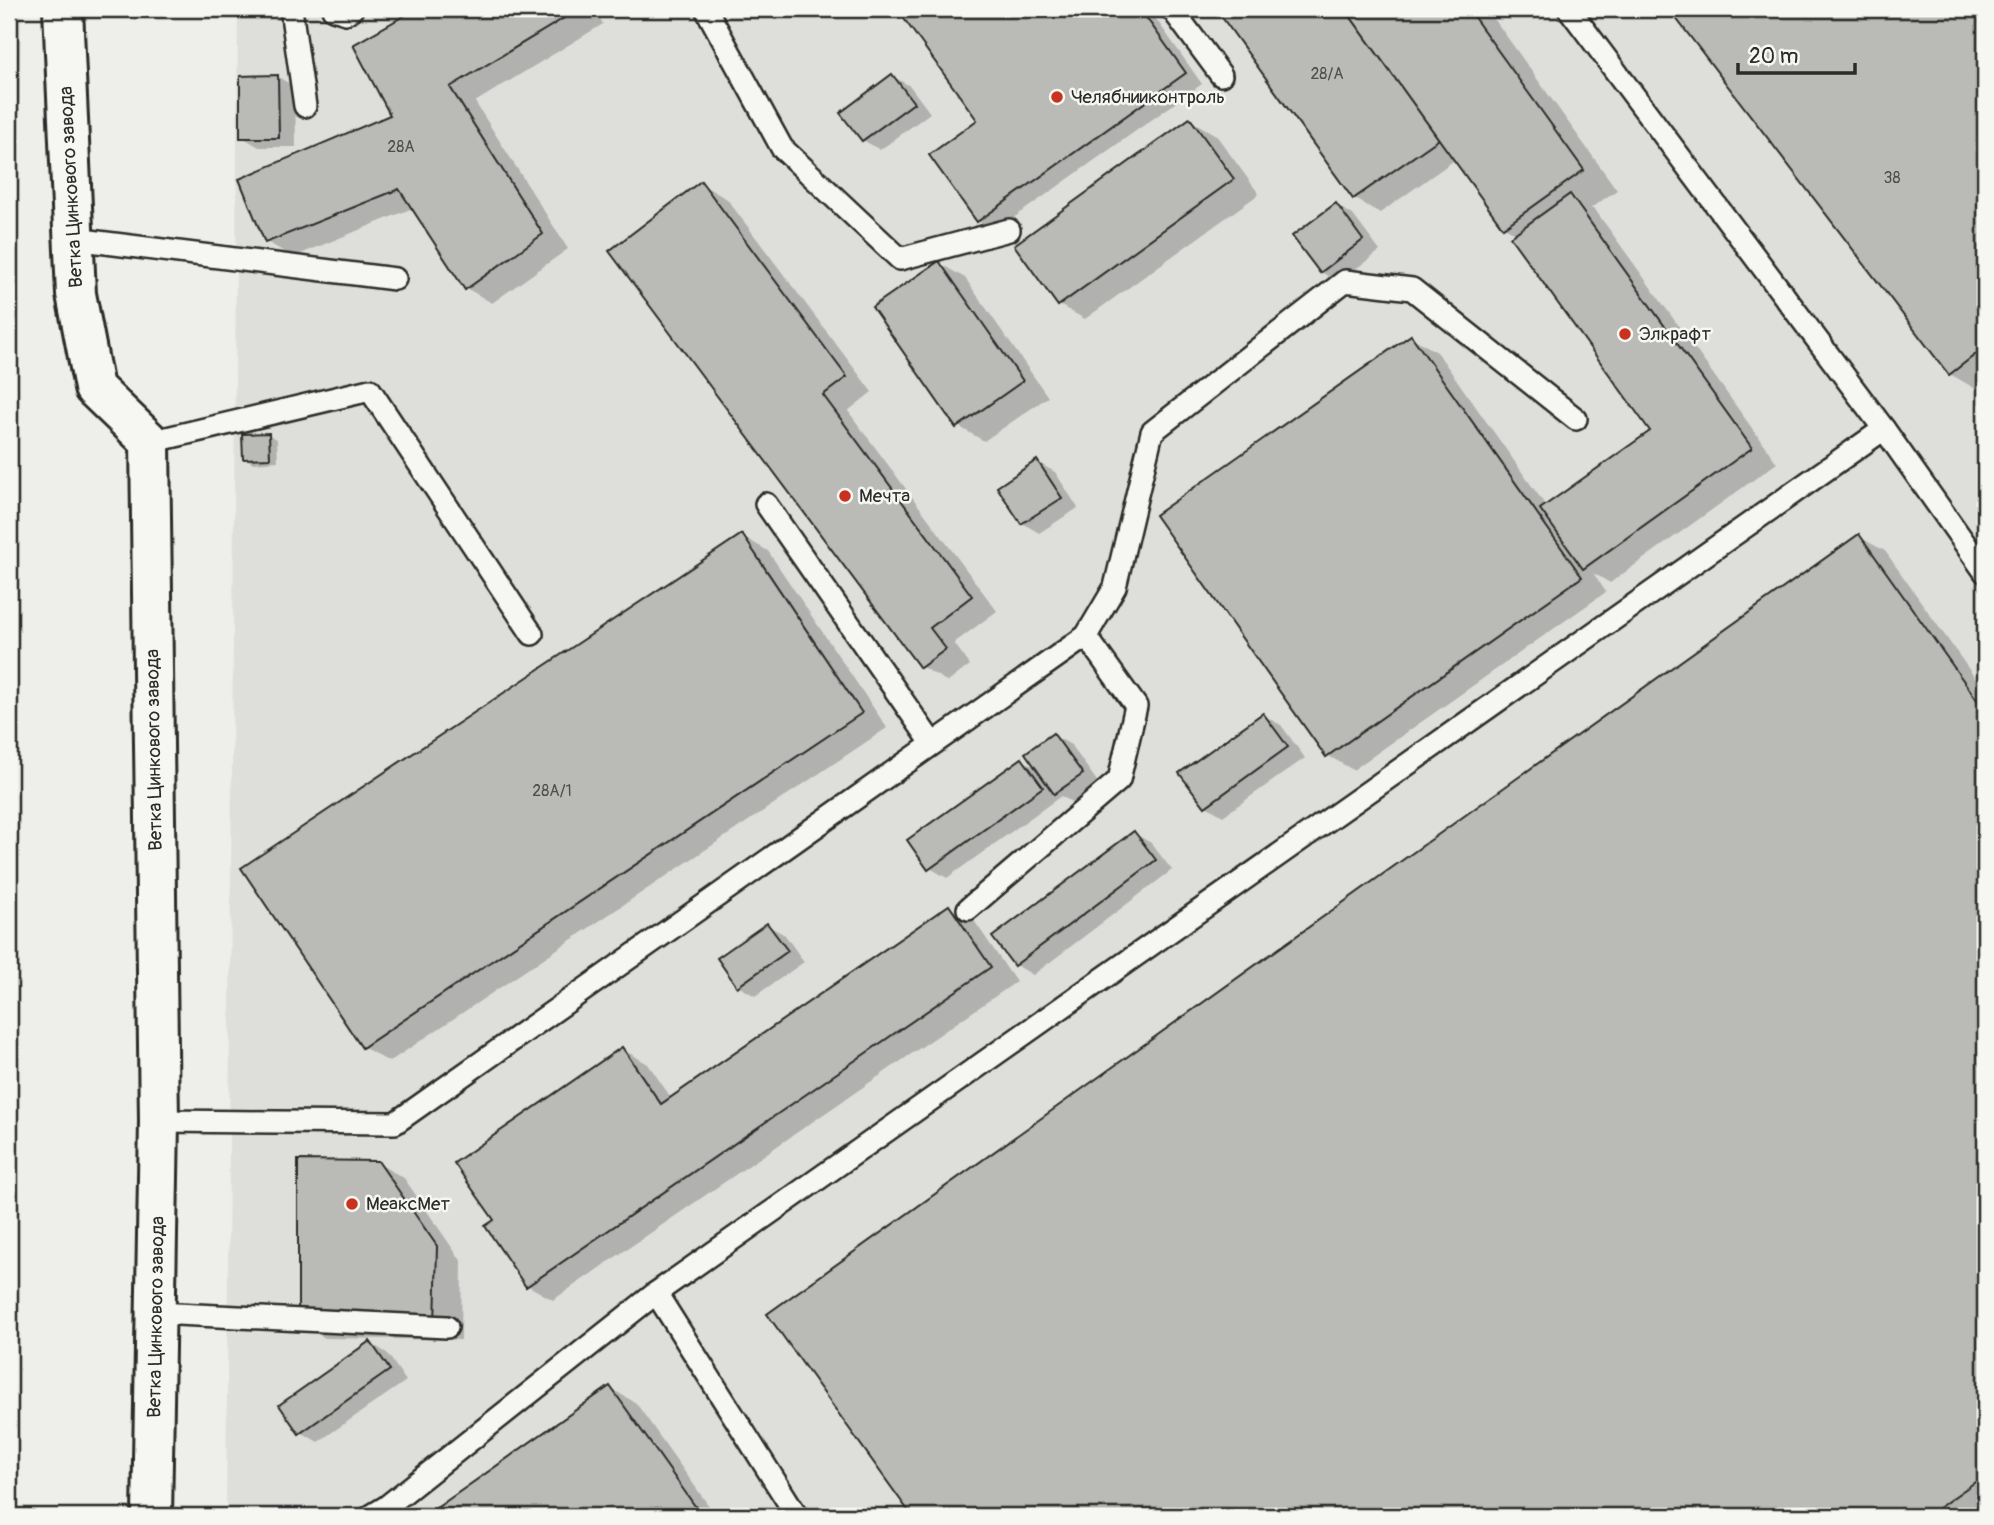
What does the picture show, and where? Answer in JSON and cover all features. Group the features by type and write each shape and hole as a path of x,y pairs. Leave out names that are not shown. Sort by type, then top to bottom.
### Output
{"street":[{"name":"Ветка Цинкового завода","path":"62,9 76,294 94,388 149,442 159,1121 152,1516"}],"lane":[{"path":"291,9 305,106"},
{"path":"333,9 346,13 352,9"},
{"path":"706,9 782,148 900,259 1009,230"},
{"path":"1172,9 1221,75"},
{"path":"1569,9 1884,429 1985,572"},
{"path":"74,239 395,279"},
{"path":"159,1121 396,1123 1086,636 1115,587 1152,432 1345,281 1412,289 1576,419"},
{"path":"149,442 370,390 532,634"},
{"path":"382,1513 656,1293 1884,429"},
{"path":"766,504 932,743"},
{"path":"968,909 1118,780 1136,706 1086,636"},
{"path":"656,1293 797,1516"},
{"path":"156,1313 447,1327"}],"shaded area":[{"path":"9,9 21,9 9,814"},
{"path":"238,9 1985,9 1985,1516 226,1516"}],"building":[{"path":"416,9 579,9 450,87 543,234 465,290 399,189 265,243 239,179 390,115 353,45"},
{"name":"Челябнииконтроль","path":"897,9 1140,9 1186,73 977,222 929,155 977,120"},
{"path":"1216,9 1345,9 1439,139 1353,199"},
{"path":"1345,9 1468,9 1584,170 1503,228"},
{"path":"1669,9 1985,9 1985,347 1949,375"},
{"path":"892,74 914,103 862,141 840,113"},
{"path":"278,75 279,138 240,138 240,76"},
{"path":"1190,118 1234,179 1058,306 1014,245"},
{"name":"Мечта","path":"701,181 847,377 823,395 972,596 930,628 946,649 920,668 609,251"},
{"name":"Элкрафт","path":"1570,194 1752,448 1583,569 1540,509 1650,431 1510,237"},
{"path":"1336,203 1363,240 1320,273 1292,236"},
{"path":"939,261 1023,381 956,428 872,307"},
{"path":"1411,335 1582,577 1326,757 1155,515"},
{"path":"269,433 270,458 243,459 242,434"},
{"path":"1037,460 1062,498 1021,524 997,487"},
{"path":"742,534 862,713 362,1048 241,868"},
{"path":"1859,534 1985,711 1985,1475 1927,1516 912,1516 767,1314"},
{"path":"1263,713 1288,747 1205,807 1179,773"},
{"path":"1053,733 1083,774 1054,794 1025,753"},
{"path":"1022,758 1043,787 928,870 907,840"},
{"path":"1134,831 1156,860 1014,966 992,937"},
{"path":"949,905 991,967 526,1287 485,1226 494,1220 454,1163 622,1047 661,1104"},
{"path":"767,923 788,951 737,987 717,958"},
{"name":"МеаксМет","path":"298,1160 378,1161 437,1246 435,1326 298,1324"},
{"path":"370,1341 390,1370 299,1434 279,1405"},
{"path":"610,1386 702,1516 440,1516 435,1509"}],"place":[{"name":"Челябнииконтроль","path":"1057,97"},
{"name":"Элкрафт","path":"1625,334"},
{"name":"Мечта","path":"845,496"},
{"name":"МеаксМет","path":"352,1204"}]}
